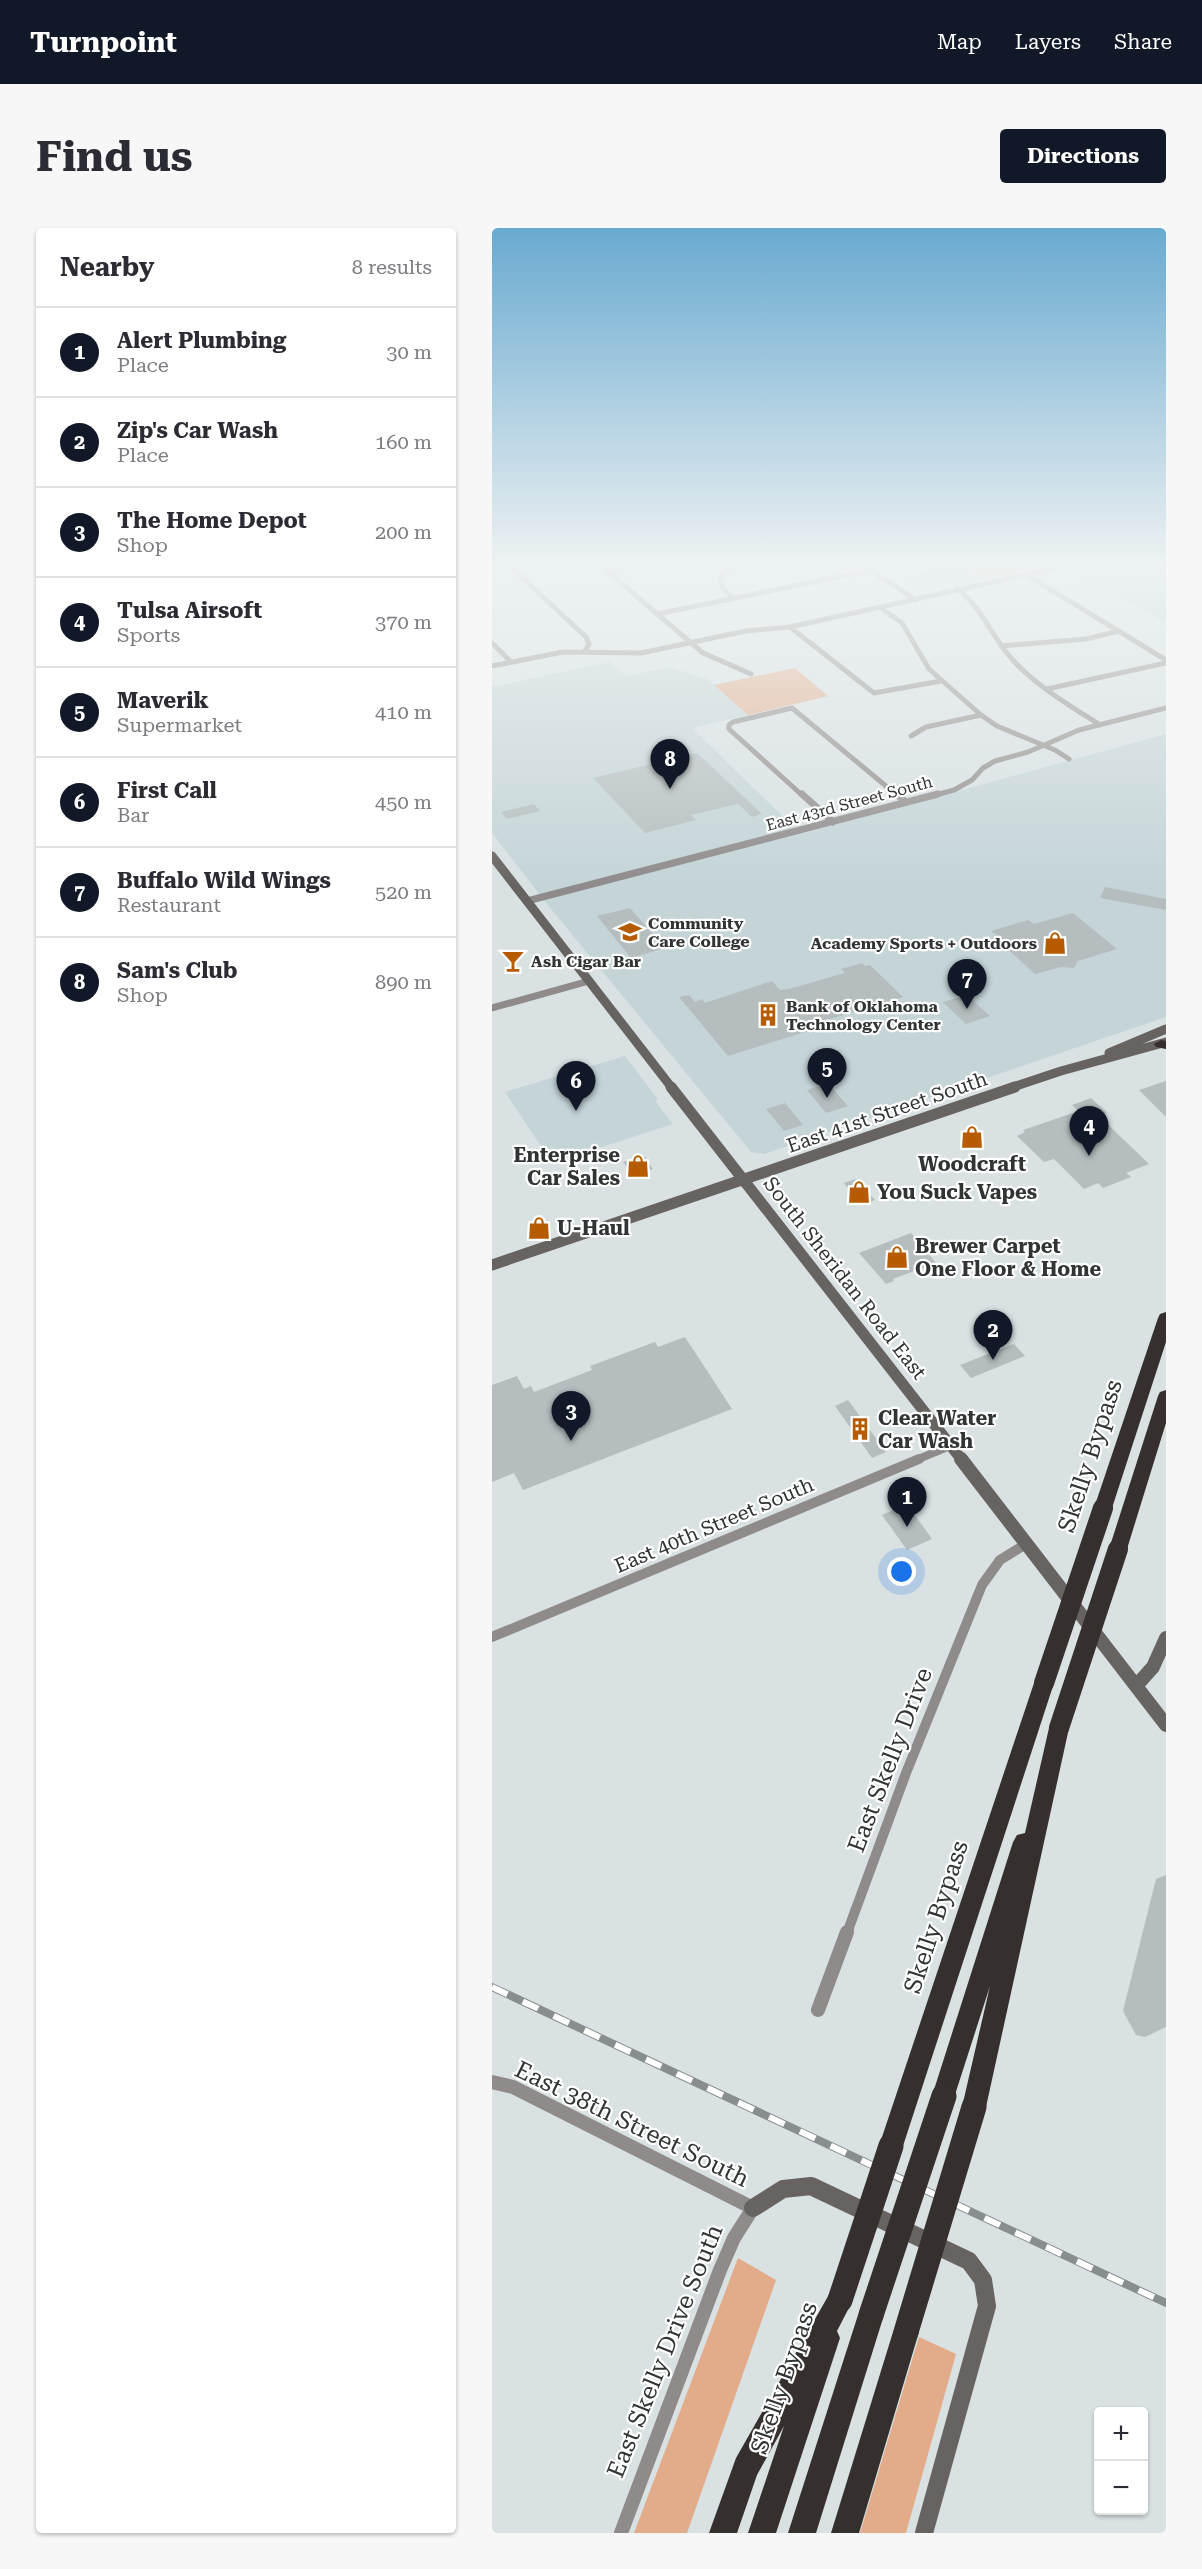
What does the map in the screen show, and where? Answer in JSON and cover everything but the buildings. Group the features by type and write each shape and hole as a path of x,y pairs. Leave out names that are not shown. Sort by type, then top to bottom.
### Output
{"highway":[{"name":"Skelly Bypass","path":"762,2533 1166,1318"},
{"path":"802,2533 944,2096 1166,1396"},
{"path":"845,2533 974,2107 1059,1728"},
{"path":"723,2533 746,2469 840,2300"}],"main road":[{"name":"South Sheridan Road East","path":"493,859 1166,1725"},
{"name":"East 41st Street South","path":"1089,1063 1166,1029"},
{"name":"East 41st Street South","path":"492,1264 1089,1063 1164,1044"},
{"path":"1136,1686 1153,1667 1166,1638"},
{"name":"East Skelly Drive South","path":"753,2208 783,2189 811,2186 969,2261 983,2280 987,2306 924,2533"}],"street":[{"path":"848,673 874,693 941,681"},
{"path":"933,673 997,726 1069,759"},
{"path":"1027,673 1100,725"},
{"path":"1047,689 1117,673"},
{"path":"833,822 729,729 729,725 733,722 792,708 906,802"},
{"name":"East 43rd Street South","path":"527,901 960,787 972,780 988,764 1043,746 1071,733 1166,708"},
{"path":"912,736 927,727 981,715"},
{"path":"492,1008 590,981"},
{"name":"East 40th Street South","path":"492,1637 950,1446"},
{"name":"East Skelly Drive","path":"818,2010 906,1773 982,1585 994,1564 1008,1553 1026,1544"},
{"name":"East 38th Street South","path":"492,2082 513,2087 753,2208"},
{"name":"East Skelly Drive South","path":"621,2533 720,2270 734,2238 753,2208"}],"shaded area":[{"path":"560,673 622,673 626,676 642,673 687,673 707,679 748,715 692,728 801,834 1166,734 1166,1017 764,1154 751,1152 547,904 492,833 492,687"},
{"path":"773,673 800,673 828,696 748,715 714,685"},
{"path":"625,1056 657,1098 656,1102 673,1124 552,1163 505,1092"},
{"path":"738,2258 776,2280 687,2533 634,2533"},
{"path":"919,2337 956,2354 906,2533 860,2533"}],"railway":[{"path":"492,1987 1166,2303"}],"place":[{"name":"Sam's Club","path":"670,789"},
{"name":"Community Care College","path":"630,932"},
{"name":"Academy Sports + Outdoors","path":"1055,943"},
{"name":"Ash Cigar Bar","path":"513,961"},
{"name":"Buffalo Wild Wings","path":"967,1009"},
{"name":"Bank of Oklahoma Technology Center","path":"768,1015"},
{"name":"Maverik","path":"827,1098"},
{"name":"First Call","path":"576,1111"},
{"name":"Woodcraft","path":"972,1137"},
{"name":"Tulsa Airsoft","path":"1089,1156"},
{"name":"Enterprise Car Sales","path":"638,1166"},
{"name":"You Suck Vapes","path":"859,1192"},
{"name":"U-Haul","path":"539,1228"},
{"name":"Brewer Carpet One Floor & Home","path":"897,1257"},
{"name":"Zip's Car Wash","path":"993,1360"},
{"name":"Clear Water Car Wash","path":"860,1429"},
{"name":"The Home Depot","path":"571,1441"},
{"name":"Alert Plumbing","path":"907,1527"}]}
